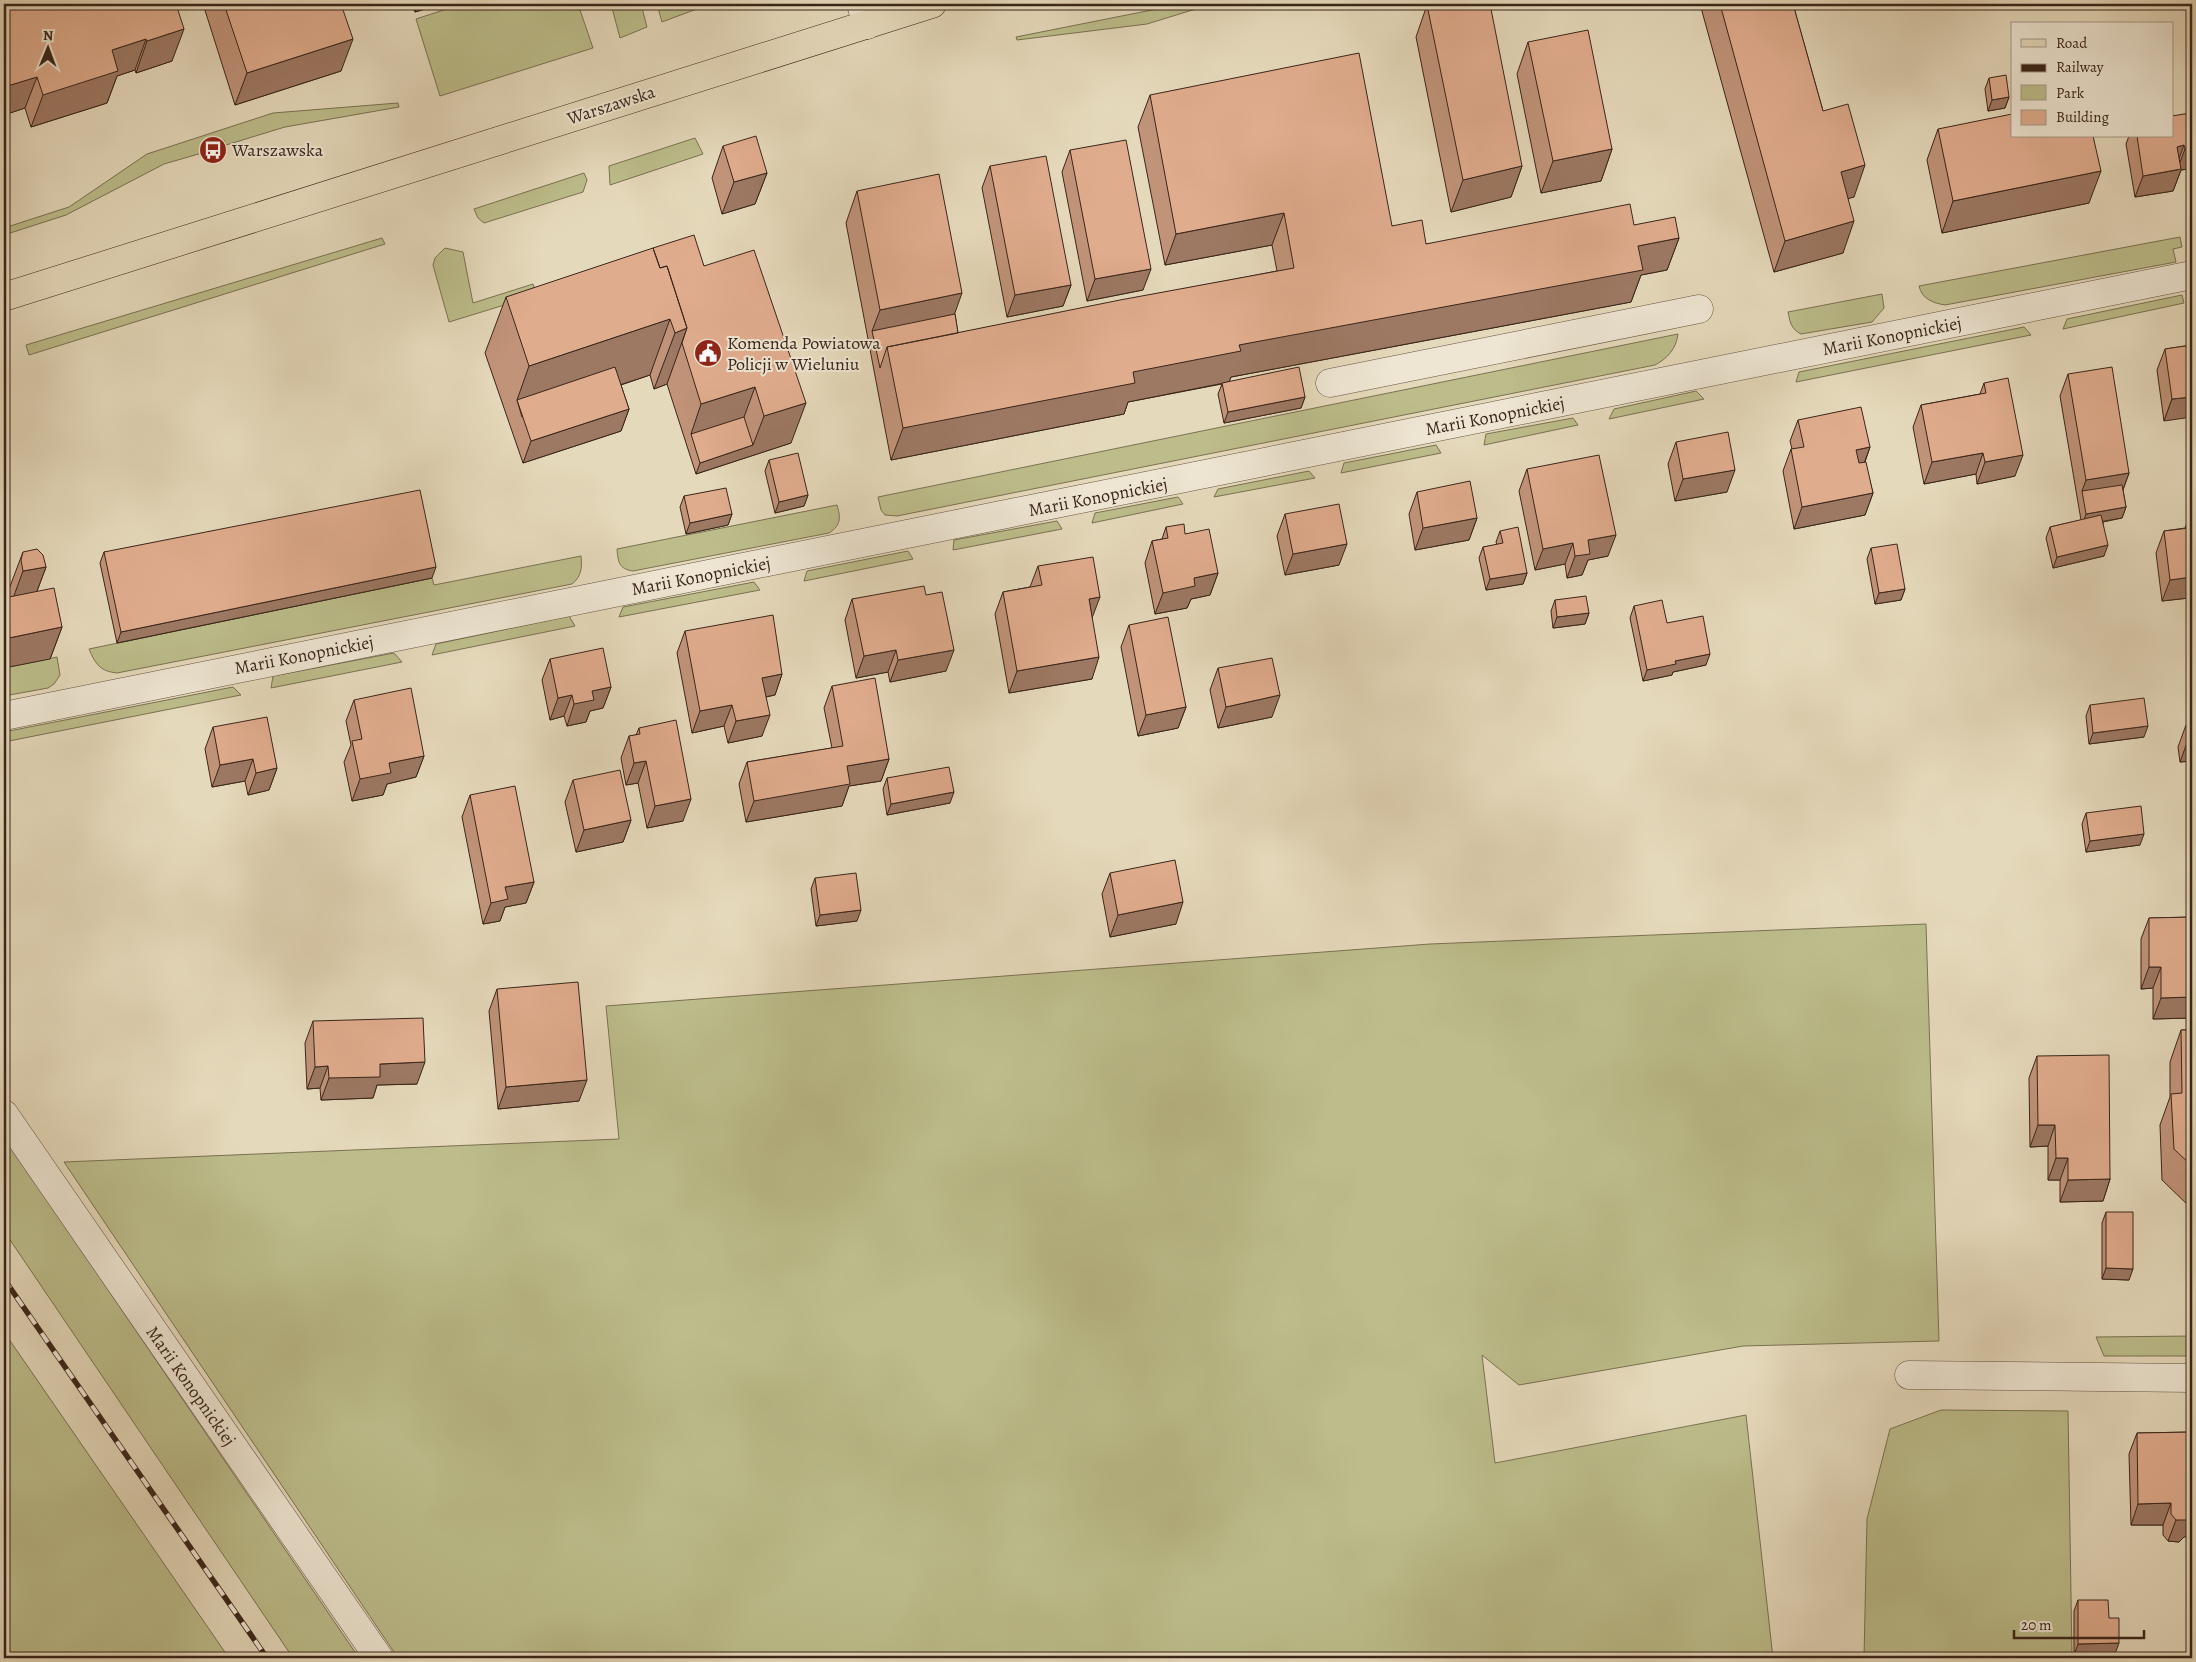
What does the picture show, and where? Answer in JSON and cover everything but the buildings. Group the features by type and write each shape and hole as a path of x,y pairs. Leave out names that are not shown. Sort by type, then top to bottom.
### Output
{"main road":[{"name":"Warszawska","path":"4,296 864,14 932,4"}],"street":[{"name":"Marii Konopnickiej","path":"4,716 2192,275"},
{"path":"1330,383 1699,309"},
{"name":"Marii Konopnickiej","path":"4,1114 379,1658"},
{"path":"1909,1374 2192,1378"}],"green space":[{"path":"462,4 578,4 593,48 440,96 416,19"},
{"path":"611,4 641,4 647,27 620,38"},
{"path":"657,4 710,4 662,22"},
{"path":"1182,4 1212,4 1147,24 1017,40 1016,37"},
{"path":"398,103 399,107 285,127 226,145 224,140 201,147 202,153 164,164 66,215 4,235 4,228 69,207 147,154 273,113"},
{"path":"695,138 703,154 610,185 609,166"},
{"path":"584,173 587,180 583,192 484,223 478,218 474,209"},
{"path":"2180,237 2182,247 2173,249 2176,262 1945,305 1929,300 1920,290 1919,286"},
{"path":"382,238 385,244 29,355 26,345"},
{"path":"445,248 463,252 473,303 533,284 537,295 449,322 433,265 435,258"},
{"path":"1882,294 1884,308 1872,322 1801,334 1795,330 1790,322 1788,312"},
{"path":"2182,295 2184,303 2063,329 2067,319"},
{"path":"2024,327 2031,335 1796,382 1799,372"},
{"path":"1678,334 1671,352 1655,365 897,516 885,515 881,510 878,497"},
{"path":"1696,391 1704,399 1609,419 1614,409"},
{"path":"1573,418 1578,425 1484,445 1486,434"},
{"path":"1436,445 1441,453 1341,473 1344,463"},
{"path":"1309,471 1315,478 1214,497 1218,489"},
{"path":"1178,497 1183,504 1092,523 1095,513"},
{"path":"837,505 839,521 836,527 829,533 633,571 622,567 619,561 617,549"},
{"path":"1057,521 1062,529 953,550 954,540"},
{"path":"908,551 913,559 804,581 807,571"},
{"path":"581,556 581,571 578,578 572,584 117,673 106,671 99,666 89,649 432,578 434,585"},
{"path":"754,582 760,590 619,617 623,607"},
{"path":"569,616 575,626 432,655 436,644"},
{"path":"394,653 402,662 271,688 273,676"},
{"path":"57,657 60,675 54,684 48,688 4,696 4,668"},
{"path":"233,687 241,695 4,742 4,732"},
{"path":"1926,924 1939,1341 1743,1346 1519,1385 1482,1355 1495,1463 1746,1415 1773,1658 398,1658 64,1162 619,1139 606,1006 1430,944"},
{"path":"4,1137 359,1658 293,1658 4,1231"},
{"path":"4,1332 229,1658 4,1658"},
{"path":"2192,1336 2192,1356 2104,1356 2096,1337"},
{"path":"1941,1410 2068,1411 2072,1658 1864,1658 1867,1519 1890,1429"}],"railway":[{"path":"4,1279 267,1658"}],"place":[{"name":"Warszawska","path":"213,150"},
{"name":"Komenda Powiatowa Policji w Wieluniu","path":"708,353"}]}
